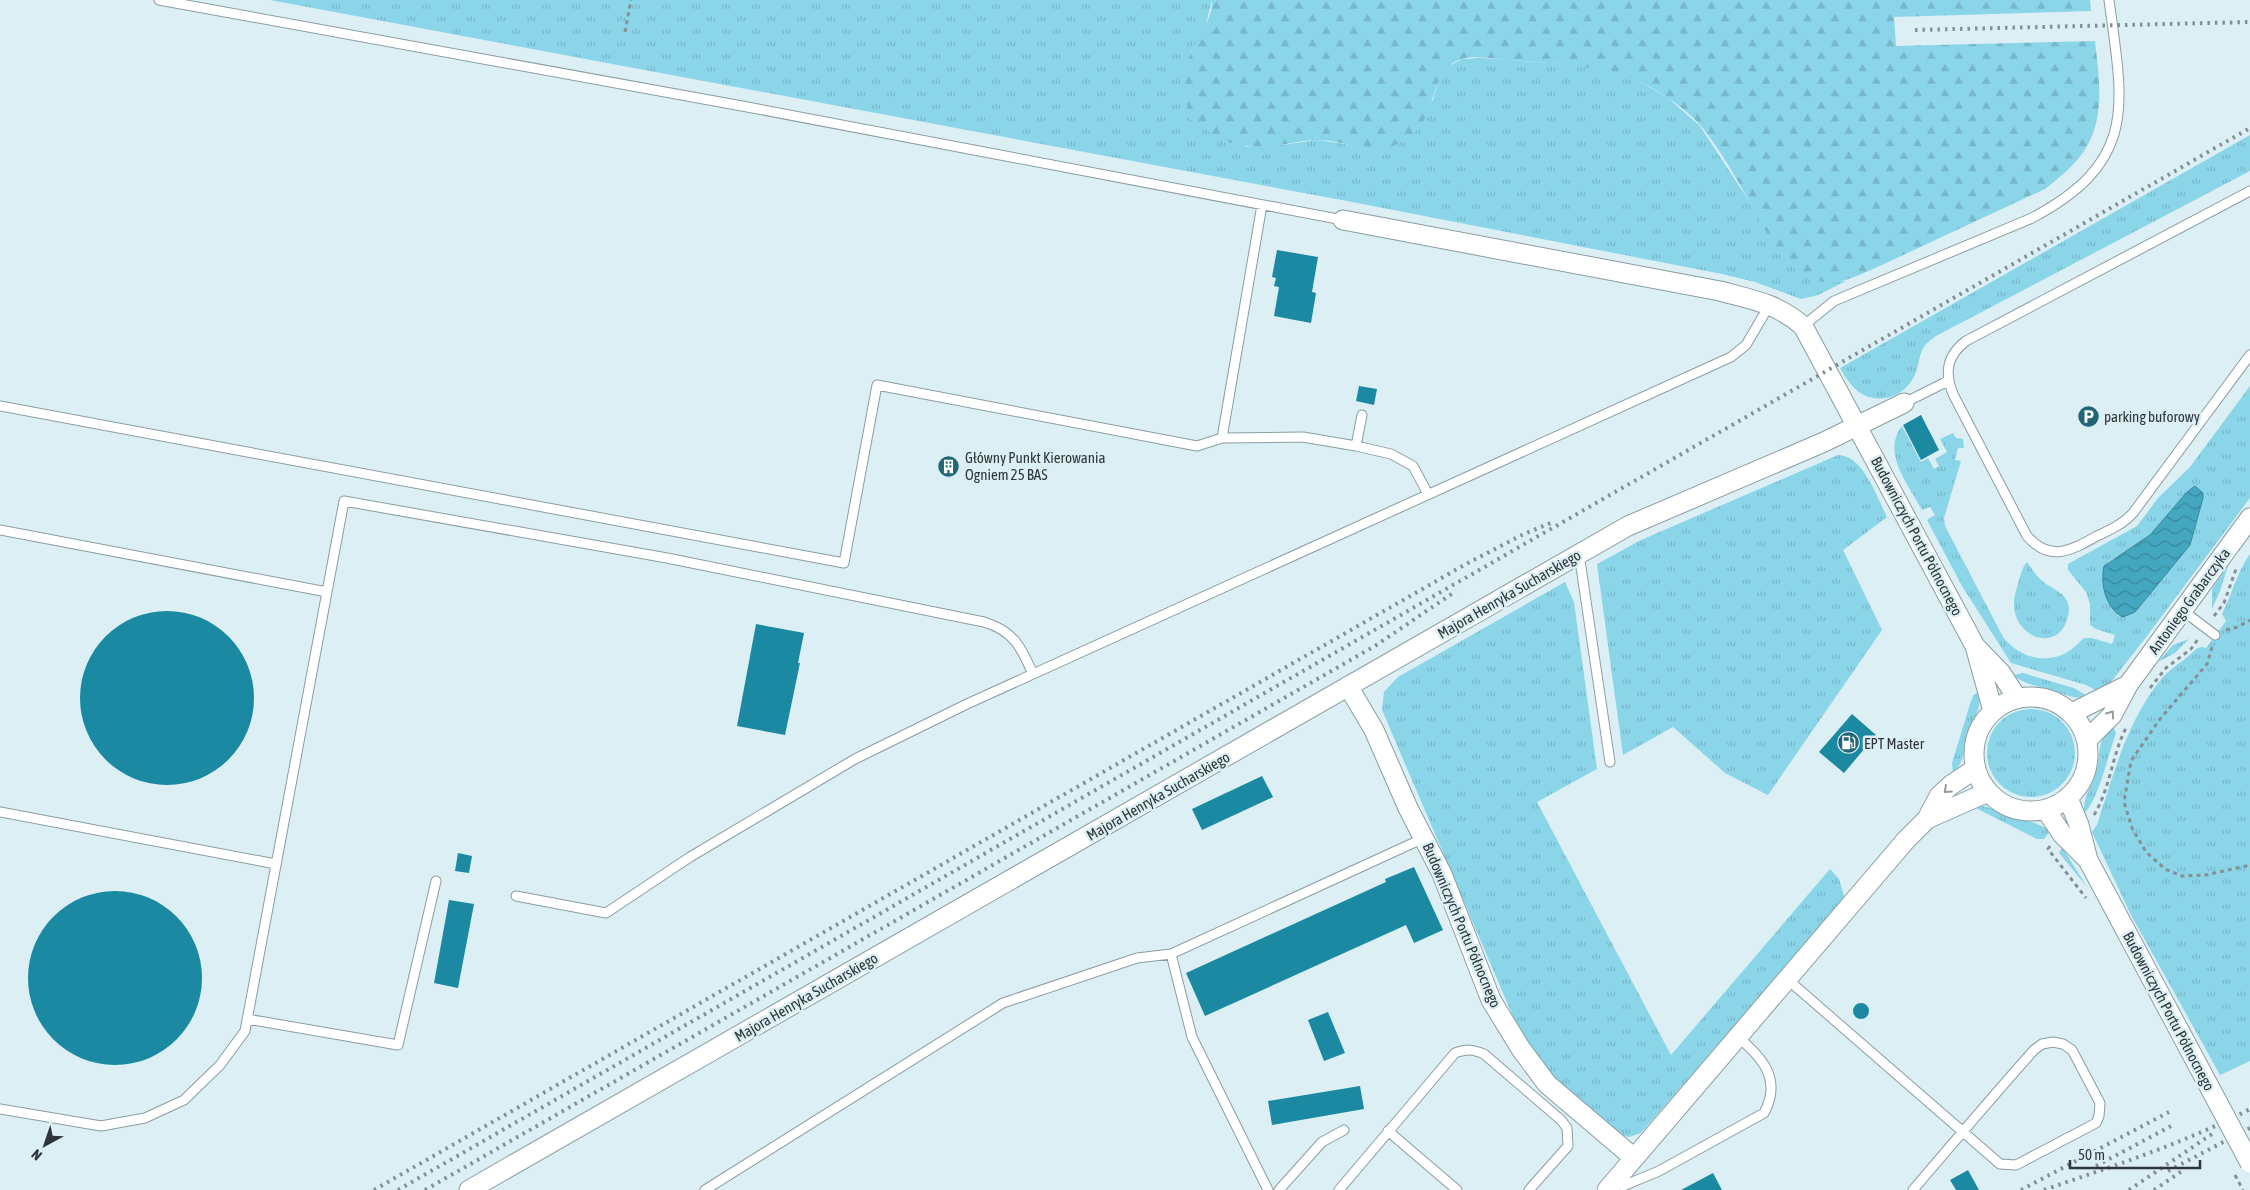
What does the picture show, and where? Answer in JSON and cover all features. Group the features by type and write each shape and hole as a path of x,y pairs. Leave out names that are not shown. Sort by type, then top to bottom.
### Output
{"street":[{"path":"1343,220 1720,291 1770,304 1787,312 1803,326"},
{"name":"Budowniczych Portu Północnego","path":"1803,326 1975,646 1993,711"},
{"path":"1858,426 1904,402"},
{"name":"Majora Henryka Sucharskiego","path":"469,1190 1628,526 1858,426"},
{"name":"Antoniego Grabarczyka","path":"2088,739 2112,715 2128,685 2250,518"},
{"name":"Budowniczych Portu Północnego","path":"1975,646 2001,673 2017,698"},
{"name":"Antoniego Grabarczyka","path":"2072,713 2128,685"},
{"name":"Budowniczych Portu Północnego","path":"1348,686 1374,730 1442,874 1492,1000 1521,1049 1547,1084 1634,1158"},
{"path":"2032,696 2048,699 2062,705 2072,713 2088,739 2088,761 2085,775 2078,788 2068,798 2046,810 2030,812 2014,809 2000,802 1988,792 1975,769 1976,737 1983,722 1993,711 2017,698 2032,696"},
{"path":"1611,1185 1906,840 1927,819 1939,796 1951,785 1975,769"},
{"path":"1927,819 1988,792"},
{"name":"Budowniczych Portu Północnego","path":"2068,798 2080,825 2088,860 2250,1163"},
{"name":"Budowniczych Portu Północnego","path":"2046,810 2062,834 2088,860"}],"lane":[{"path":"159,0 742,106 1343,220"},
{"path":"1803,326 1834,301 2032,218 2056,206 2078,189 2108,152 2116,131 2120,110 2119,77 2110,0"},
{"path":"2250,192 1970,338 1953,353 1947,368 1948,380 2027,536 2044,549 2063,552 2112,529 2133,513 2250,355"},
{"path":"1222,438 1262,205"},
{"path":"516,896 606,914 690,857 855,759 1033,674 1731,357 1746,344 1770,304"},
{"path":"1904,402 1948,380"},
{"path":"0,406 844,563 877,385 1197,446 1222,438 1303,437 1356,446 1391,454 1413,466 1428,494"},
{"path":"1356,446 1362,415"},
{"path":"0,1109 101,1126 145,1118 184,1100 220,1065 245,1031 344,501 667,558 984,622 998,627 1010,635 1020,648 1033,674"},
{"path":"0,530 327,592"},
{"path":"1579,554 1610,762"},
{"path":"2182,610 2216,635"},
{"path":"0,812 276,864"},
{"path":"705,1190 1003,1003 1137,958 1171,954 1424,838"},
{"path":"248,1019 398,1045 436,881"},
{"path":"1171,954 1192,1037 1268,1190"},
{"path":"1787,978 1963,1131 2000,1164 2016,1165 2096,1124 2100,1116 2100,1103 2072,1050 2063,1044 2053,1042 2042,1044 2034,1050 1963,1131 1914,1190"},
{"path":"1611,1185 1623,1186 1659,1171 1764,1113 1772,1100 1771,1080 1758,1054 1738,1037"},
{"path":"1339,1190 1455,1053 1466,1049 1484,1054 1561,1120 1567,1128 1568,1146 1529,1190"},
{"path":"1279,1190 1322,1142 1344,1130"},
{"path":"1388,1132 1458,1190"}],"path":[{"path":"624,32 631,0"},
{"path":"2214,616 2224,603 2238,562"},
{"path":"2250,620 2238,627 2216,635 2207,664 2160,719 2131,761 2124,802 2132,828 2146,852 2165,869 2182,876 2190,876 2206,875 2250,865"},
{"path":"2150,689 2166,668 2191,648 2198,639"},
{"path":"2090,818 2100,805 2120,740 2127,727"}],"green space":[{"path":"270,0 1212,0 1205,28 1191,51 1246,147 1282,145 1317,140 1378,149 1433,100 1439,79 1447,67 1462,59 1482,58 1576,65 1626,74 1667,97 1700,126 1751,204 1823,282 1846,281 1818,295 1801,299 1755,282 1722,274 1347,201"},
{"path":"1212,0 2090,0 2091,11 1894,17 1896,46 2095,41 2099,83 2098,111 2096,125 2084,151 2071,167 2045,189 1871,270 1841,281 1829,283 1809,278 1798,271 1779,252 1721,154 1701,126 1692,117 1671,100 1646,85 1608,71 1473,57 1461,59 1451,64 1444,72 1421,125 1409,137 1392,146 1371,149 1332,141 1316,140 1254,147 1222,139 1189,118 1186,92 1189,58 1208,20"},
{"path":"2250,135 2250,171 1936,336 1924,347 1917,369 1909,384 1894,396 1873,398 1862,394 1846,378 1840,368"},
{"path":"2250,386 2250,498 2147,636 2111,682 2099,692 2086,685 2011,663 1962,586 1927,520 1935,515 1930,507 1922,510 1904,480 1899,469 1894,447 1896,436 1902,426 1921,462 1928,458 1934,469 1939,466 1935,459 1947,452 1940,439 1953,433 1956,438 1963,439 1964,448 1958,448 1955,460 1961,461 1944,518 1945,526 2003,637 2023,654 2040,658 2057,657 2066,653 2084,638 2092,638 2112,644 2115,635 2090,625 2090,604 2086,592 2068,570 2068,564 2137,526 2158,498 2190,467","holes":["2191,488 2111,609 2108,562 2150,535"]},
{"path":"1838,455 1847,457 1862,469 1887,517 1843,550 1882,630 1768,795 1725,773 1673,727 1623,755 1597,564 1641,540"},
{"path":"2250,554 2250,1061 2220,1075 2130,913 2092,832 2097,825 2123,748 2139,712 2162,678 2197,648 2206,648 2226,621 2222,614"},
{"path":"2027,562 2044,583 2062,594 2068,603 2067,620 2061,631 2052,637 2042,638 2032,635 2023,628 2017,618 2014,606 2016,591"},
{"path":"2229,563 2220,591 2212,609 2212,589"},
{"path":"1565,582 1574,602 1597,769 1537,802 1671,1055 1830,869 1839,879 1845,899 1641,1133 1629,1137 1619,1135 1546,1071 1515,1021 1382,710 1384,692 1398,677"},
{"path":"2189,639 2175,653 2158,662 2173,645"},
{"path":"2023,673 2074,688 2089,697 2079,698 2070,696 2026,683 2013,675"},
{"path":"1979,691 1980,702 1978,711 1968,736 1962,759 1953,775 1952,763 1970,704 1973,696"},
{"path":"2031,709 2048,712 2062,722 2072,736 2075,753 2072,770 2062,784 2048,794 2031,797 2014,794 2000,784 1990,770 1987,753 1990,736 2000,722 2014,712"},
{"path":"2112,724 2116,733 2094,799 2084,813 2086,798 2095,775 2101,744"},
{"path":"1979,806 2035,823 2050,831 2044,839 2037,839 1974,807"},
{"path":"2062,847 2087,887 2059,853"}],"water":[{"path":"2195,486 2203,493 2203,498 2190,545 2135,612 2123,617 2108,602 2103,580 2104,566 2150,535 2187,492"}],"building":[{"path":"1277,250 1318,257 1312,292 1316,293 1311,323 1274,316 1279,287 1274,286 1276,278 1272,277"},
{"path":"1359,386 1377,389 1374,405 1356,401"},
{"path":"1921,415 1939,450 1921,460 1903,425"},
{"path":"176,611 200,617 215,625 229,636 240,650 248,665 253,681 253,715 248,731 240,746 229,760 215,771 200,779 184,784 158,785 134,779 119,771 105,760 94,746 86,731 81,715 80,689 86,665 94,650 105,636 119,625 134,617 150,612"},
{"path":"756,624 804,633 798,663 800,663 785,735 737,726"},
{"name":"EPT Master","path":"1852,714 1876,735 1844,773 1819,752"},
{"path":"1262,776 1273,797 1202,830 1192,809"},
{"path":"458,853 472,856 469,873 455,871"},
{"path":"1414,867 1443,930 1414,943 1406,925 1205,1016 1186,973 1386,882 1385,879"},
{"path":"106,891 124,891 148,897 163,905 177,916 188,930 196,945 201,961 201,995 196,1011 188,1026 177,1040 163,1051 140,1062 124,1065 106,1065 82,1059 67,1051 53,1040 42,1026 31,1003 28,987 28,969 34,945 42,930 53,916 67,905 90,894"},
{"path":"449,900 474,904 458,988 434,983"},
{"path":"1861,1003 1869,1011 1861,1019 1853,1011"},
{"path":"1328,1012 1345,1053 1324,1061 1308,1020"},
{"path":"1360,1086 1364,1109 1272,1125 1268,1101"},
{"path":"1968,1170 1979,1190 1956,1190 1950,1180"},
{"path":"1713,1173 1722,1190 1681,1190"}],"railway":[{"path":"1915,30 2250,22"},
{"path":"398,1190 2250,128"},
{"path":"374,1190 1466,564 1524,534 1553,522"},
{"path":"425,1190 1375,646 1456,591"},
{"path":"2044,1190 2123,1163 2200,1133 2250,1109"},
{"path":"2021,1190 2169,1112"},
{"path":"2096,1166 2175,1124"},
{"path":"2168,1171 2250,1128"},
{"path":"2129,1190 2212,1134"},
{"path":"2154,1190 2185,1169"}],"place":[{"name":"parking buforowy","path":"2088,416"},
{"name":"Główny Punkt Kierowania Ogniem 25 BAS","path":"949,466"},
{"name":"EPT Master","path":"1848,743"}]}
